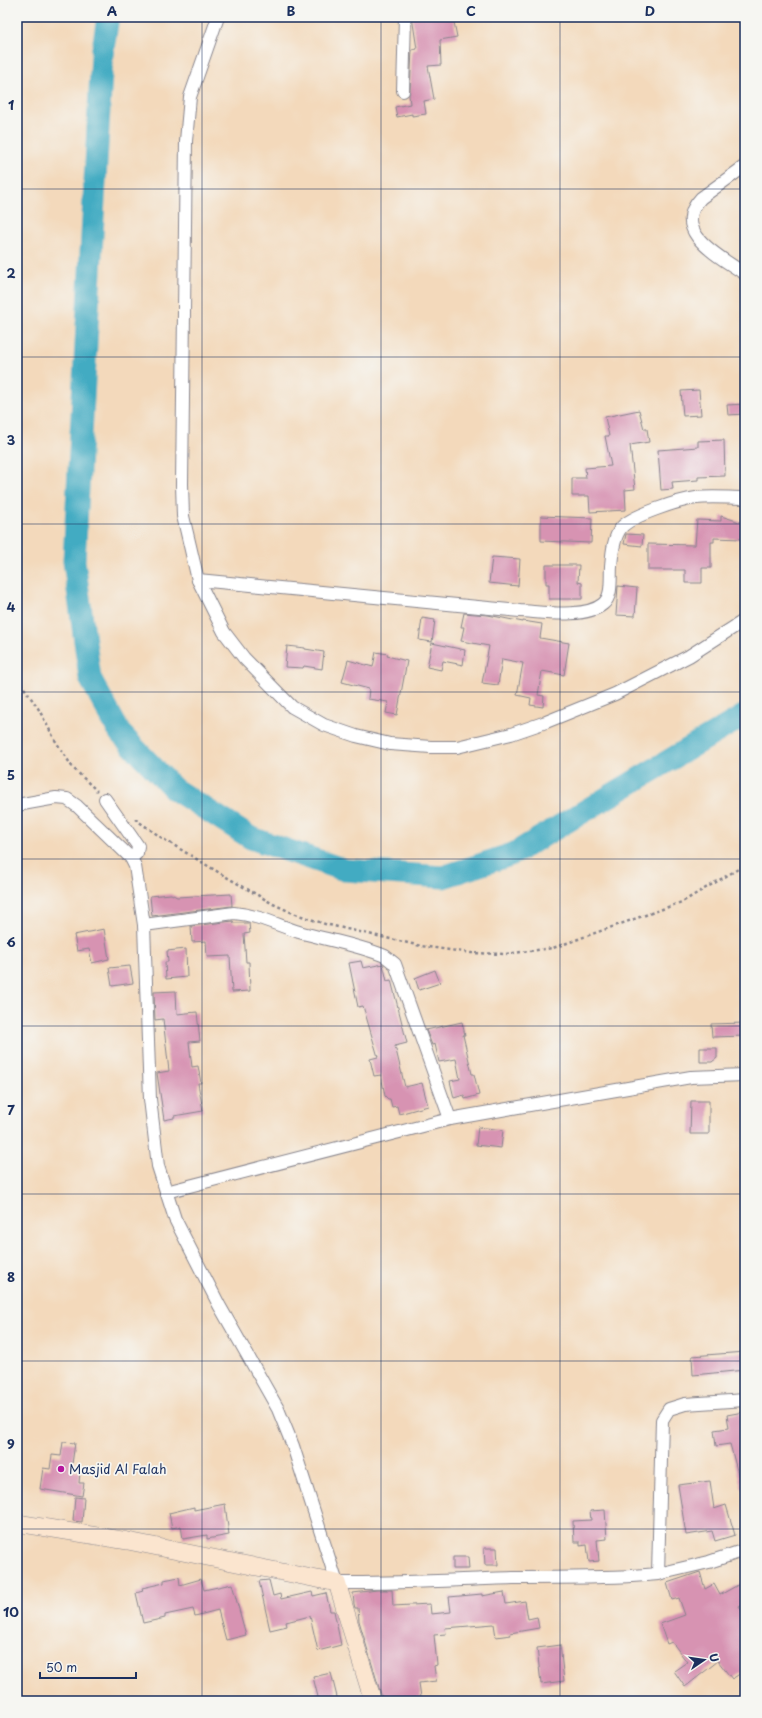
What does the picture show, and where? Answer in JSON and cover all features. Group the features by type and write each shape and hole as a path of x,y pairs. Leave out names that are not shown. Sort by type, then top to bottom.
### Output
{"street":[{"path":"218,17 190,98 186,141 182,484 184,522 198,580 224,632 244,658 292,707 324,725 356,736 390,744 424,747 457,747 511,734 546,722 622,690 689,656 745,620"},
{"path":"403,91 405,17"},
{"path":"745,166 701,198 695,204 690,220 692,229 700,243 745,274"},
{"path":"198,580 520,611 563,614 587,612 602,605 609,596 612,556 618,532 624,524 632,519 678,502 697,498 745,498"},
{"path":"17,805 56,798 67,799 77,806 131,858 135,866 144,925 150,1099 158,1166 175,1219 216,1298 278,1409 293,1446 373,1701"},
{"path":"105,799 138,846 137,853 131,858"},
{"path":"144,925 234,913 245,914 258,917 298,932 386,956 395,964 450,1119"},
{"path":"166,1192 450,1119 691,1077 745,1075"},
{"path":"658,1574 662,1420 669,1409 685,1404 745,1400"},
{"path":"17,1523 128,1541 337,1583 376,1584 513,1578 625,1577 658,1574 710,1562 745,1550"}],"path":[{"path":"17,678 73,768 105,799"},
{"path":"129,815 165,840 216,871 273,904 293,913 325,924 406,943 471,953 506,954 553,948 682,902 745,865"}],"building":[{"path":"412,17 453,17 457,37 440,40 441,65 428,66 434,99 424,101 426,114 412,116 412,114 397,117 395,107 410,104 409,95 412,50 417,49"},
{"path":"699,390 701,415 683,416 681,391"},
{"path":"745,404 745,414 728,415 727,405"},
{"path":"639,410 644,429 647,429 649,442 630,445 635,489 625,490 626,510 590,512 589,496 572,496 572,478 586,478 585,468 611,466 605,436 609,436 605,417"},
{"path":"724,440 725,476 698,477 698,480 672,482 673,489 661,490 658,450 698,447 698,441"},
{"path":"541,516 592,518 591,543 541,541"},
{"path":"721,516 743,523 742,539 714,538 714,542 711,542 711,568 702,568 702,583 685,583 685,570 648,570 648,544 695,545 697,520 721,521"},
{"path":"626,534 643,535 642,546 624,544"},
{"path":"492,557 520,559 518,586 489,583"},
{"path":"546,565 579,565 578,582 582,583 582,599 549,599 549,584 546,584"},
{"path":"618,586 637,588 635,616 616,615"},
{"path":"464,613 488,615 542,624 540,638 569,643 564,675 542,671 538,695 544,696 543,707 530,705 531,698 517,695 523,663 502,659 498,685 482,683 489,646 461,641 464,627 461,627"},
{"path":"422,618 435,620 432,642 419,640"},
{"path":"432,643 465,650 463,665 443,661 441,670 427,667"},
{"path":"287,646 324,652 322,669 304,666 303,668 285,667"},
{"path":"376,652 388,654 387,656 407,661 397,715 386,713 388,702 368,699 369,689 342,682 348,660 373,667"},
{"path":"171,894 177,897 231,894 232,906 152,916 150,896"},
{"path":"233,921 234,923 249,923 250,933 244,934 246,962 249,962 250,991 232,992 230,956 207,957 206,941 192,942 191,926"},
{"path":"104,929 109,959 92,963 89,949 77,951 74,935"},
{"path":"186,949 187,977 166,979 165,962 168,962 167,951"},
{"path":"361,961 363,968 383,964 387,981 391,980 407,1043 395,1046 405,1087 422,1083 428,1106 399,1114 397,1106 392,1107 390,1099 385,1096 381,1075 374,1076 370,1059 378,1057 363,1006 358,1007 349,963"},
{"path":"130,966 133,983 112,986 109,968"},
{"path":"435,970 440,983 419,990 415,978"},
{"path":"176,991 177,1014 197,1012 200,1041 189,1042 192,1067 198,1066 201,1083 198,1083 203,1111 174,1116 174,1118 164,1120 157,1073 169,1071 163,1019 155,1020 154,992"},
{"path":"462,1022 465,1035 463,1035 472,1074 474,1074 479,1095 465,1099 464,1095 454,1098 450,1081 460,1079 456,1059 439,1062 435,1044 432,1045 426,1030"},
{"path":"745,1023 745,1036 712,1037 711,1024"},
{"path":"700,1048 717,1048 717,1058 712,1062 700,1062"},
{"path":"691,1101 709,1101 709,1134 690,1134"},
{"path":"478,1127 503,1130 501,1148 476,1145"},
{"path":"745,1352 745,1370 693,1375 692,1356"},
{"path":"743,1412 745,1424 745,1488 742,1489 730,1444 716,1446 714,1430 729,1428 727,1415"},
{"name":"Masjid Al Falah","path":"63,1442 75,1443 71,1471 80,1472 79,1483 84,1483 82,1496 40,1489 43,1468 50,1469 52,1455 61,1456"},
{"path":"710,1481 714,1509 726,1505 735,1535 715,1541 712,1531 686,1535 678,1485"},
{"path":"75,1497 84,1498 82,1522 73,1521"},
{"path":"225,1504 229,1535 207,1539 207,1535 183,1539 181,1526 172,1528 169,1513 194,1507 194,1510"},
{"path":"605,1510 607,1539 597,1540 599,1561 589,1562 587,1545 580,1546 580,1542 574,1542 573,1521 591,1520 590,1511"},
{"path":"484,1548 497,1548 498,1565 485,1565"},
{"path":"453,1557 468,1557 469,1569 453,1569"},
{"path":"700,1572 705,1589 714,1584 720,1595 745,1581 745,1603 739,1606 745,1616 745,1663 741,1666 744,1671 732,1679 718,1661 685,1687 674,1671 687,1662 672,1642 667,1644 660,1624 685,1615 679,1598 672,1600 667,1583"},
{"path":"179,1577 180,1585 201,1579 204,1590 232,1584 246,1635 226,1640 218,1610 195,1616 193,1609 165,1615 165,1618 143,1623 136,1593 143,1591 142,1588 164,1583 164,1580"},
{"path":"269,1580 273,1596 280,1594 281,1599 312,1592 313,1596 326,1593 330,1611 334,1611 341,1645 318,1651 310,1616 286,1622 287,1626 270,1630 259,1581"},
{"path":"392,1590 393,1606 430,1604 431,1614 451,1612 449,1597 482,1594 482,1596 504,1592 506,1604 525,1601 528,1619 537,1617 539,1628 496,1637 494,1624 445,1628 446,1634 434,1635 437,1665 434,1666 436,1681 419,1683 421,1697 406,1699 406,1701 383,1701 359,1621 358,1608 355,1608 353,1593"},
{"path":"560,1645 564,1681 541,1684 537,1648"},
{"path":"331,1673 338,1701 319,1701 313,1677"}],"waterway":[{"path":"108,17 102,55 74,561 90,678 120,733 174,789 251,838 345,870 443,877 513,854 745,715"}],"place":[{"name":"Masjid Al Falah","path":"61,1469"}]}
